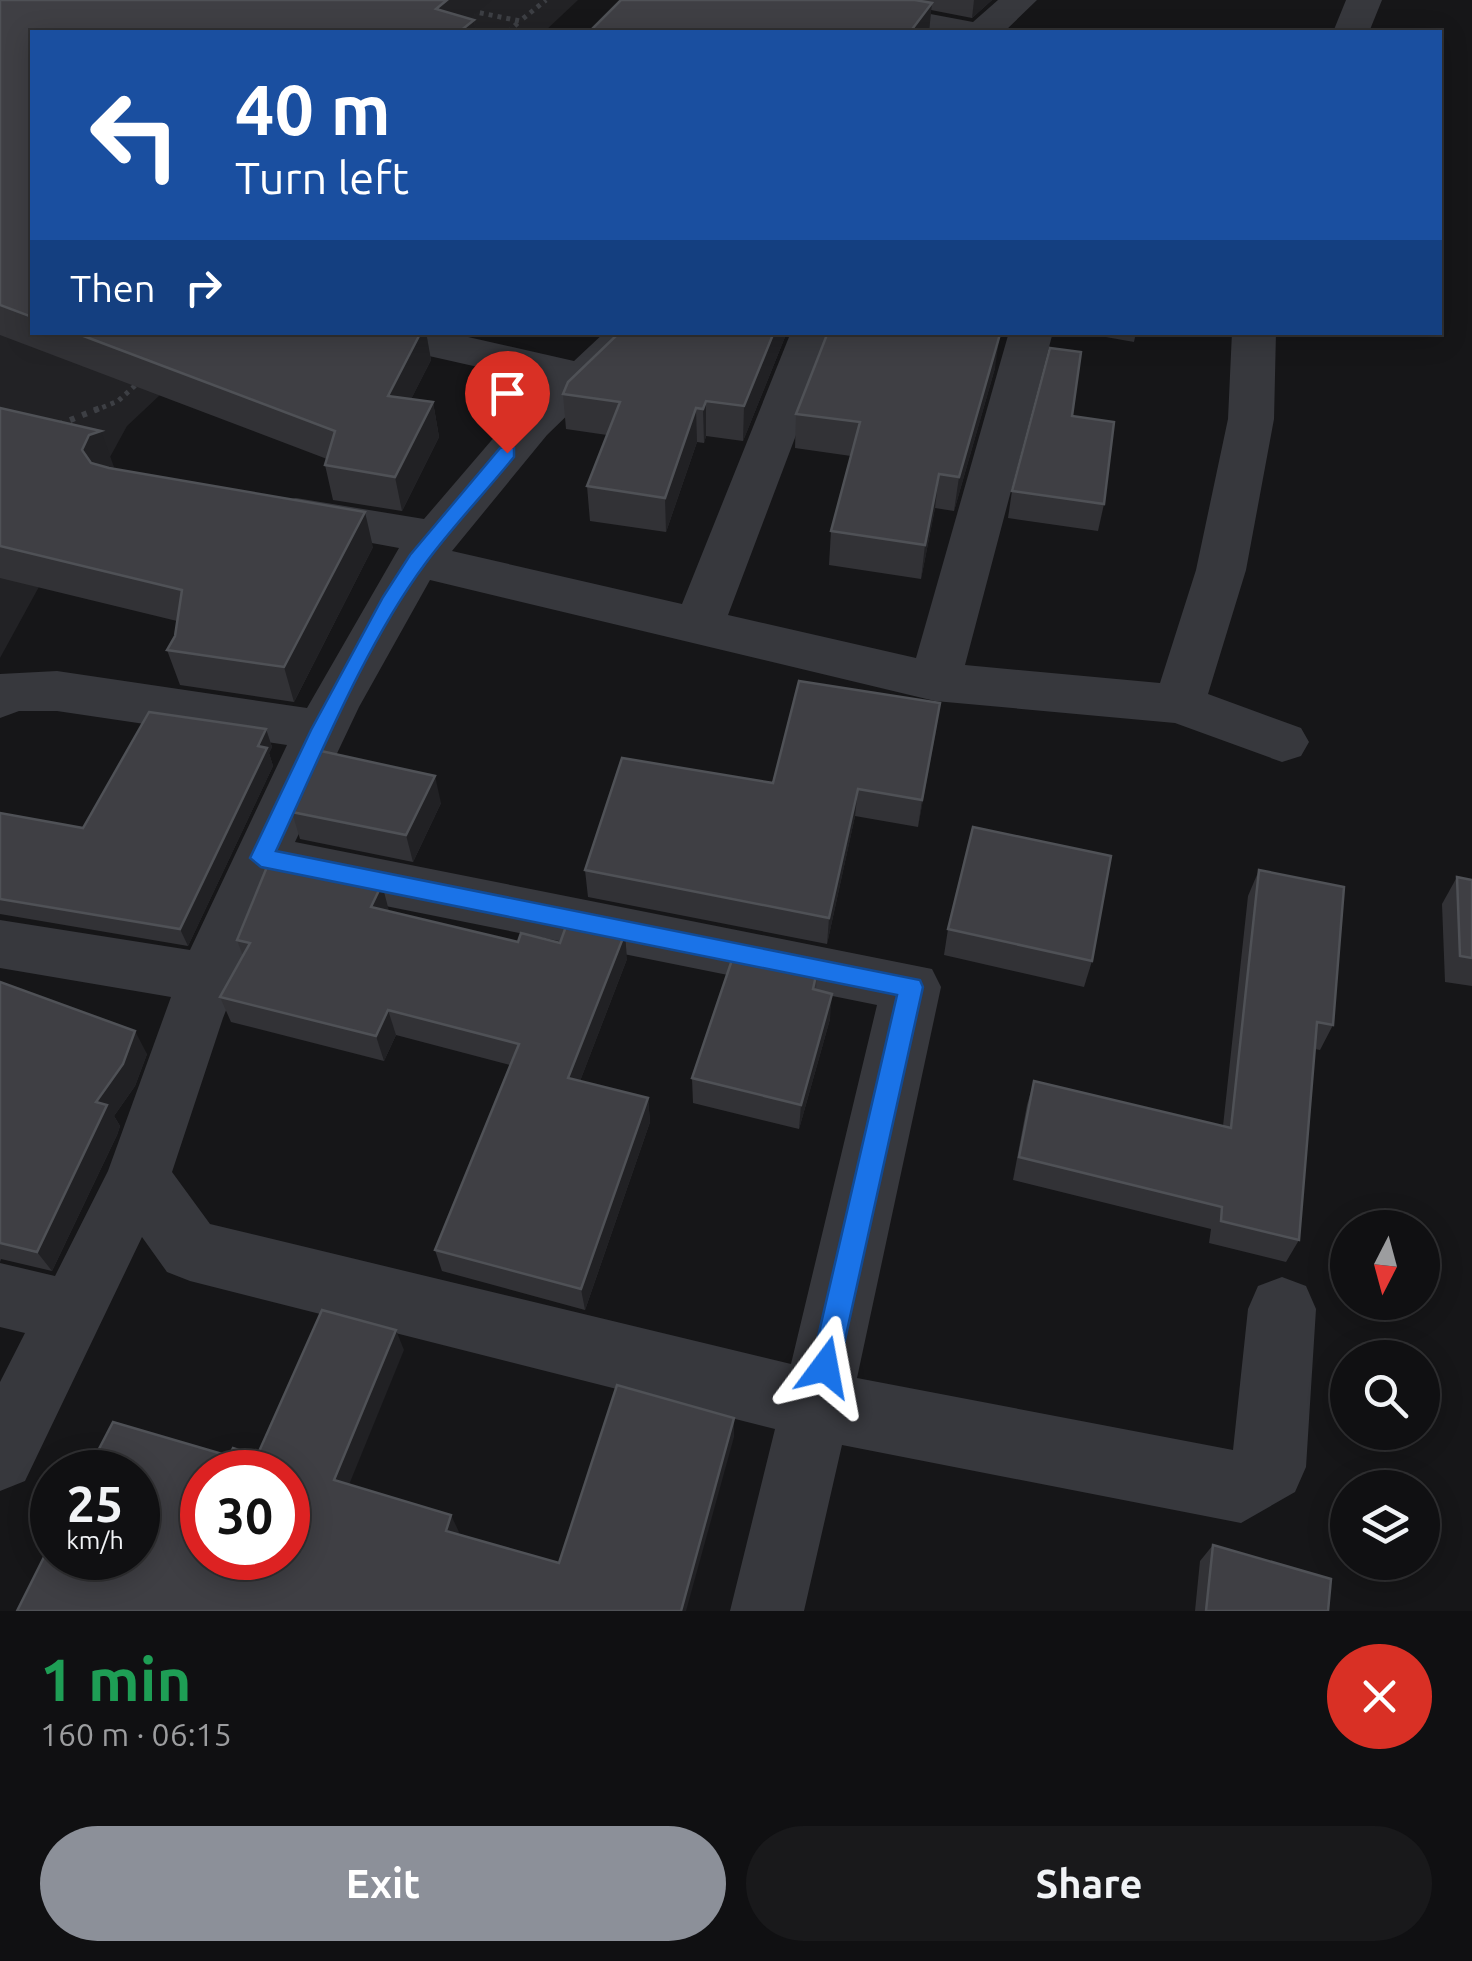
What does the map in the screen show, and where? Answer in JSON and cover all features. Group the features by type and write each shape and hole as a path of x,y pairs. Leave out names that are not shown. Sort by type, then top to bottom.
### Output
{"street":[{"path":"800,0 958,30"},
{"path":"985,30 1020,0"},
{"path":"1352,30 1364,0"},
{"path":"395,335 579,376"},
{"path":"0,1456 138,1178 206,978 322,730 427,549 531,424 579,376 628,335"},
{"path":"698,627 811,335"},
{"path":"935,682 1030,335"},
{"path":"1179,704 1220,570 1251,419 1254,335"},
{"path":"260,508 427,549 698,627 935,682 1179,704 1282,742"},
{"path":"0,698 4,692 57,691 322,730"},
{"path":"261,858 911,987 768,1611"},
{"path":"0,944 206,978"},
{"path":"138,1178 190,1250 816,1405 1241,1488 1270,1467 1282,1310"},
{"path":"0,1295 72,1312"}],"path":[{"path":"510,30 546,0"},
{"path":"470,10 520,21"},
{"path":"50,429 118,401 142,378"}],"shaded area":[{"path":"0,0 578,0 546,30 30,30 30,335 224,335 127,426 0,658"}],"building":[{"path":"0,0 447,0 436,9 474,20 462,30 30,30 30,316 0,305"},
{"path":"621,0 932,3 912,30 591,30"},
{"path":"81,335 419,335 388,396 433,402 395,477 325,465 335,431"},
{"path":"617,335 773,335 744,406 706,401 703,409 696,408 665,498 587,486 620,402 563,394 568,382"},
{"path":"827,335 1000,335 959,477 939,474 925,545 831,531 860,422 796,414"},
{"path":"1050,348 1081,352 1072,416 1114,422 1104,504 1012,491"},
{"path":"0,408 101,431 89,435 82,450 91,463 365,512 284,667 167,650 175,636 182,590 0,546"},
{"path":"799,681 940,703 922,800 858,789 829,918 585,870 622,758 773,783"},
{"path":"149,712 266,729 258,746 267,748 180,929 0,899 0,813 83,828"},
{"path":"321,751 435,776 406,835 292,812"},
{"path":"973,827 1111,856 1092,961 948,929"},
{"path":"269,862 382,884 371,907 518,942 521,933 560,943 568,921 625,933 568,1078 648,1098 581,1289 435,1250 519,1044 388,1010 376,1036 220,997 250,943 237,940"},
{"path":"1259,870 1344,887 1333,1025 1317,1022 1299,1240 1221,1221 1222,1207 1019,1157 1034,1081 1231,1128"},
{"path":"1457,877 1472,880 1472,958 1460,956"},
{"path":"734,954 817,971 813,989 832,994 801,1105 692,1078"},
{"path":"0,982 135,1031 123,1064 96,1102 107,1105 37,1252 0,1243"},
{"path":"322,1310 396,1330 334,1480 451,1515 446,1531 559,1563 617,1385 734,1418 681,1611 17,1611 32,1580 160,1580 160,1450 98,1450 113,1422 209,1450 180,1450 180,1580 310,1580 310,1450 260,1450"},
{"path":"1213,1545 1331,1580 1328,1611 1206,1611"}],"route":[{"path":"507,453 417,560 391,602 322,730 261,858 911,987 825,1367"}]}
